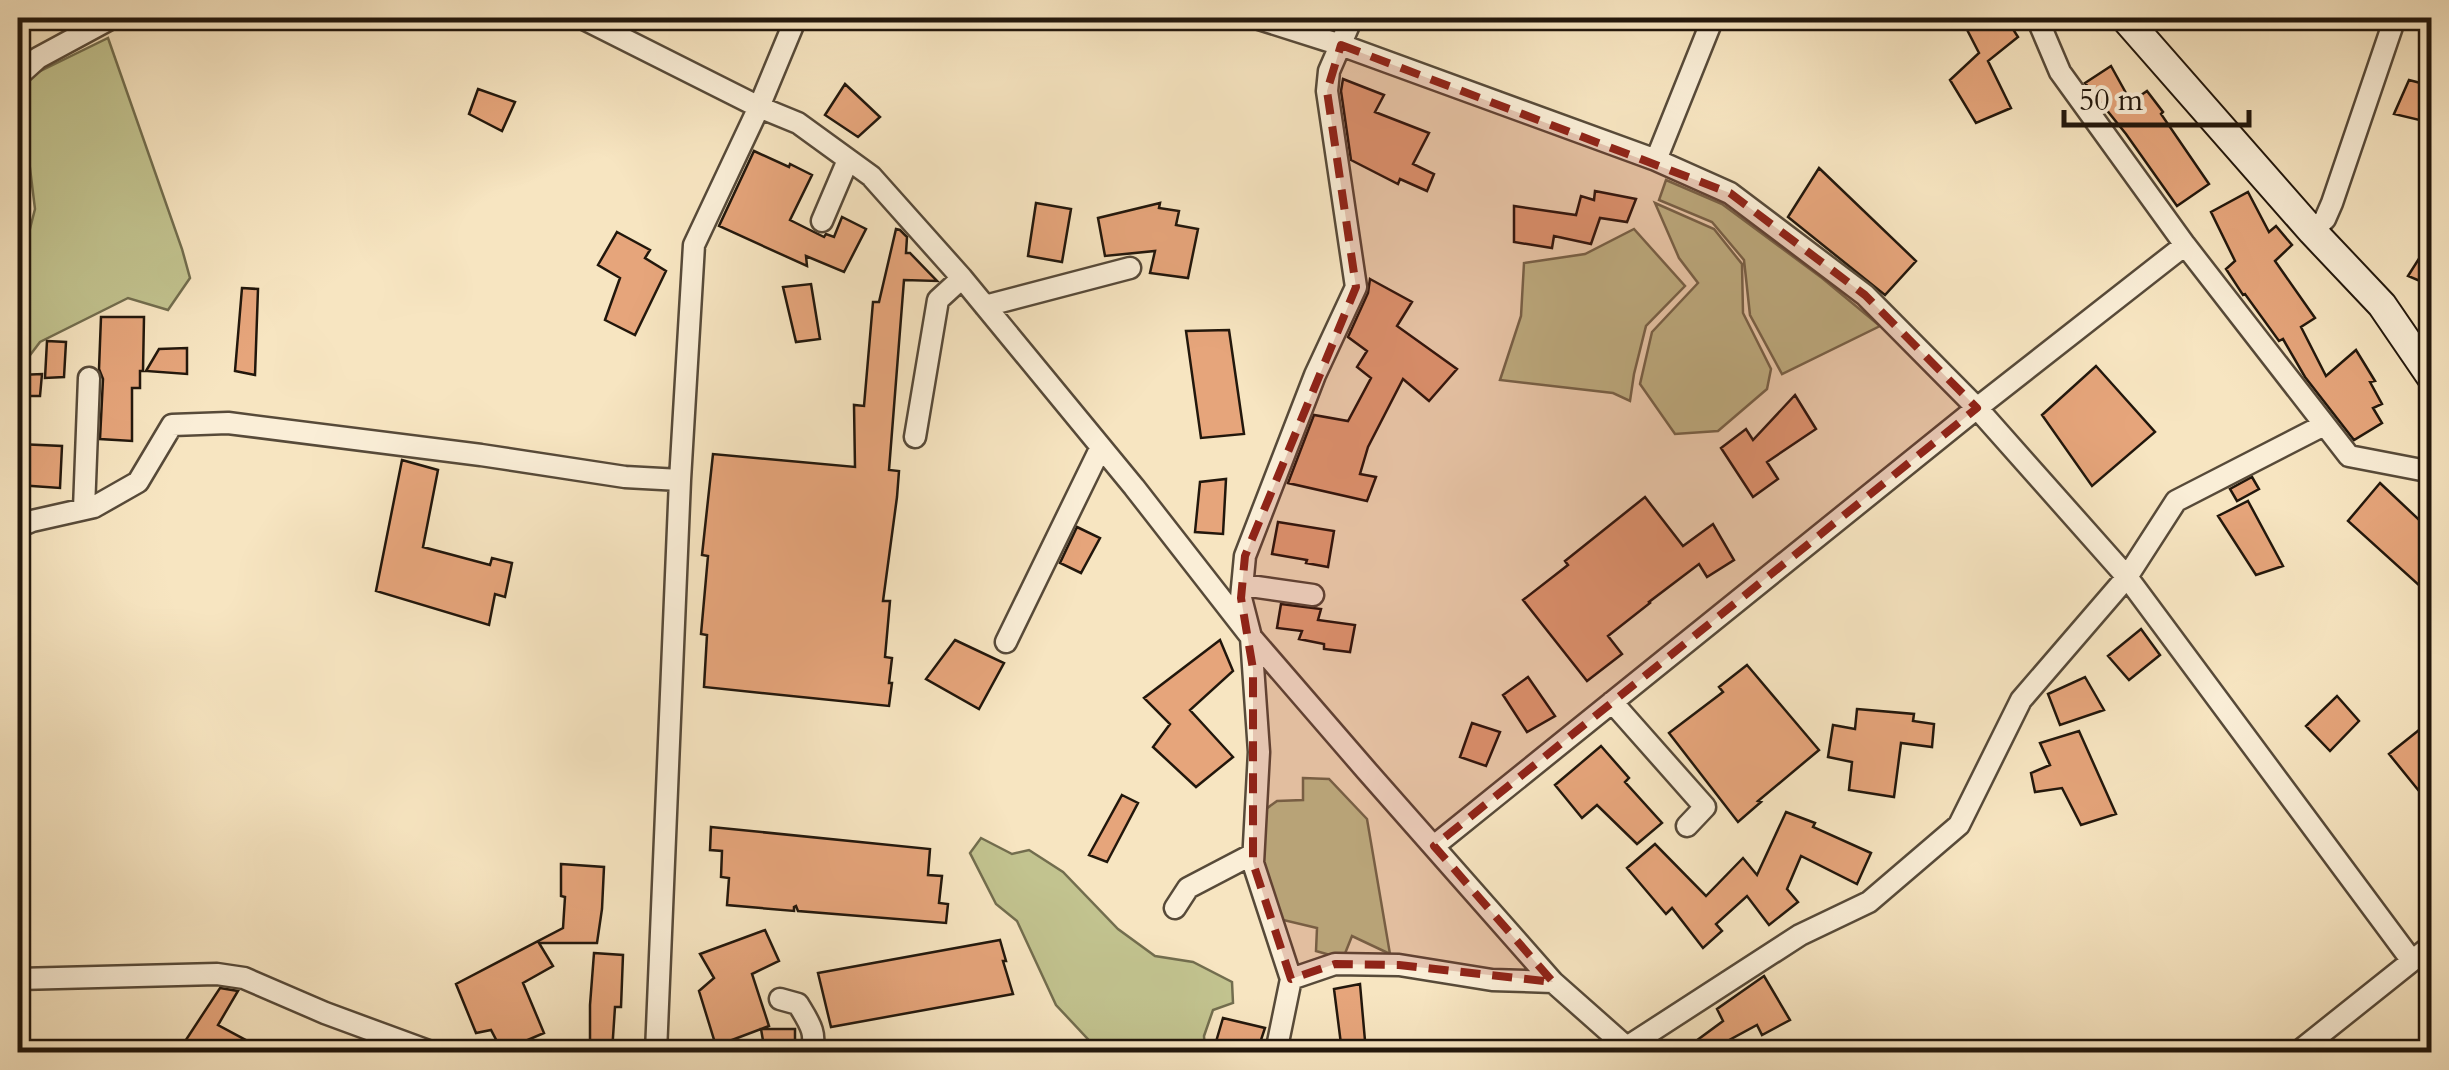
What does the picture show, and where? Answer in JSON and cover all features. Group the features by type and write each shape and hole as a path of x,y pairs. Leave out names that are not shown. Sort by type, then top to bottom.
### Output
{"street":[{"path":"582,18 798,123 871,176 962,278 1251,637 1553,982 1630,1050 1800,935 1869,902 1960,825 2021,700 2127,577 2176,501 2324,425"},
{"path":"656,1052 694,245 796,18"},
{"path":"1256,18 1342,44 1656,160 1730,193 1865,295 1977,408 2127,577 2412,961"},
{"path":"1276,1052 1291,979 1253,863 1259,752 1251,637 1242,598 1245,556 1314,375 1356,287 1327,91 1329,71 1352,18"},
{"path":"1656,160 1713,18"},
{"path":"2037,18 2060,72 2185,245 2349,456 2432,472"},
{"path":"2125,18 2382,306 2432,378"},
{"path":"2312,231 2325,219 2332,203 2395,18"},
{"path":"18,76 38,58 98,21"},
{"path":"822,221 848,160"},
{"path":"1434,846 2185,245"},
{"path":"985,306 1130,268"},
{"path":"915,437 938,300 962,278"},
{"path":"84,510 89,378"},
{"path":"18,526 94,507 138,482 172,425 228,423 625,477 680,480"},
{"path":"1006,642 1100,447"},
{"path":"1243,585 1313,595"},
{"path":"1612,702 1705,807 1687,826"},
{"path":"1175,908 1188,888 1254,854"},
{"path":"2298,1052 2432,945"},
{"path":"1291,979 1335,964 1399,965 1492,980 1553,982"},
{"path":"18,979 200,974 244,978 431,1052"},
{"path":"780,999 798,1004 812,1026 814,1046 809,1052"}],"highlighted area":[{"path":"1341,45 1730,193 1865,295 1977,408 1434,846 1553,982 1399,965 1335,964 1291,979 1253,863 1253,669 1241,598 1245,556 1356,287 1327,91"}],"green space":[{"path":"108,38 190,278 168,310 128,298 40,342 18,371 18,276 35,209 29,160 18,127 18,82"},
{"path":"1666,180 1722,204 1880,326 1782,374 1750,315 1744,260 1712,222 1659,200"},
{"path":"1655,203 1714,229 1742,264 1743,313 1771,369 1767,389 1718,431 1675,434 1640,384 1652,332 1698,283 1679,258"},
{"path":"1634,229 1685,286 1646,326 1630,401 1613,393 1500,380 1521,316 1524,263 1585,254"},
{"path":"1303,778 1329,779 1367,819 1390,954 1352,936 1344,956 1316,951 1317,928 1279,919 1257,865 1259,814 1277,801 1303,800"},
{"path":"981,838 1012,854 1029,850 1063,872 1118,929 1155,956 1193,962 1232,982 1233,1003 1213,1010 1204,1036 1205,1052 1100,1052 1056,1005 1017,921 996,904 970,853"}],"building":[{"path":"1961,18 2006,18 2018,37 1988,61 2011,108 1976,123 1950,80 1979,53"},
{"path":"2111,66 2131,102 2147,91 2209,184 2177,206 2085,83"},
{"path":"1343,79 1384,95 1375,112 1429,133 1413,164 1434,174 1427,191 1400,179 1398,184 1351,160 1341,91"},
{"path":"2409,80 2432,86 2432,123 2394,114"},
{"path":"845,84 880,117 858,137 825,115"},
{"path":"478,89 515,102 502,131 469,114"},
{"path":"754,151 812,175 790,220 824,237 834,237 842,217 866,229 844,272 806,256 807,266 719,226"},
{"path":"1819,168 1916,261 1885,295 1788,217"},
{"path":"1595,191 1636,199 1627,222 1600,218 1591,244 1554,236 1552,248 1514,242 1514,206 1576,215 1581,196 1594,200"},
{"path":"2248,192 2269,232 2276,226 2292,245 2275,261 2315,318 2301,327 2326,376 2356,350 2375,381 2370,382 2382,404 2373,408 2382,423 2354,440 2305,377 2283,339 2279,341 2226,269 2235,261 2211,212"},
{"path":"1036,203 1071,209 1062,262 1028,256"},
{"path":"1160,203 1159,208 1179,211 1176,225 1198,229 1188,278 1150,273 1155,251 1105,256 1098,218"},
{"path":"896,229 907,237 906,253 937,281 904,280 889,470 899,471 883,601 890,601 885,657 892,658 889,706 704,687 707,635 701,634 708,556 702,555 713,454 855,467 854,405 864,406 873,302 879,302"},
{"path":"617,232 650,250 645,258 666,271 635,335 605,320 620,278 598,265"},
{"path":"2432,238 2432,286 2408,276"},
{"path":"1370,279 1412,302 1397,326 1457,369 1429,401 1403,379 1368,447 1360,474 1376,477 1367,501 1288,483 1314,415 1348,421 1371,378 1357,367 1367,351 1348,337 1368,293"},
{"path":"811,284 820,339 796,342 783,287"},
{"path":"242,288 258,289 255,375 235,371"},
{"path":"101,317 144,317 143,371 140,388 132,388 132,441 100,439"},
{"path":"1229,330 1244,434 1201,438 1186,331"},
{"path":"47,341 66,342 64,377 45,378"},
{"path":"187,348 187,374 146,371 159,349"},
{"path":"2096,366 2155,432 2092,486 2042,415"},
{"path":"42,374 40,396 18,396 19,375"},
{"path":"1795,395 1816,429 1767,462 1778,479 1753,497 1721,448 1746,429 1753,440"},
{"path":"18,444 62,446 60,488 18,485"},
{"path":"402,460 438,470 423,547 490,565 492,558 512,563 505,597 495,594 489,625 376,591"},
{"path":"2252,477 2259,489 2237,501 2230,489"},
{"path":"1226,479 1223,534 1195,532 1200,482"},
{"path":"2380,483 2432,532 2432,597 2348,521"},
{"path":"1645,497 1683,546 1713,524 1734,560 1707,577 1699,564 1649,602 1608,636 1622,654 1587,681 1523,600"},
{"path":"2248,501 2283,566 2256,575 2218,516"},
{"path":"1278,522 1334,531 1328,567 1272,554"},
{"path":"1077,527 1100,538 1081,573 1060,563"},
{"path":"1281,604 1321,609 1318,620 1355,625 1350,652 1324,649 1324,644 1299,639 1302,631 1277,628"},
{"path":"2141,629 2160,655 2129,680 2108,656"},
{"path":"955,640 1004,663 979,709 926,679"},
{"path":"1220,640 1233,671 1190,710 1233,757 1196,787 1153,747 1170,724 1144,698"},
{"path":"1747,665 1819,750 1738,822 1669,733 1723,692 1719,687"},
{"path":"1528,677 1555,716 1527,732 1503,695"},
{"path":"2085,677 2104,710 2060,725 2048,694"},
{"path":"2337,696 2359,721 2330,751 2306,726"},
{"path":"1857,709 1914,714 1913,721 1934,724 1932,747 1901,743 1894,797 1849,790 1852,762 1828,757 1833,725 1855,729"},
{"path":"1472,723 1500,732 1486,766 1460,757"},
{"path":"2419,730 2432,745 2432,807 2389,754"},
{"path":"2079,731 2116,814 2081,825 2062,788 2035,792 2031,773 2050,765 2040,743"},
{"path":"1601,746 1629,778 1625,782 1662,823 1637,844 1597,805 1582,818 1555,785"},
{"path":"1122,795 1138,803 1107,862 1089,855"},
{"path":"1786,812 1871,853 1857,884 1801,856 1787,889 1798,902 1769,925 1747,896 1716,924 1722,931 1703,948 1672,908 1666,914 1627,868 1655,844 1706,896 1743,858 1757,875"},
{"path":"711,827 930,849 928,875 942,876 939,903 948,904 946,923 798,911 796,906 794,911 727,905 729,878 721,877 722,851 710,850"},
{"path":"561,864 604,867 597,943 539,943 553,966 523,983 544,1033 502,1051 491,1030 476,1033 456,984 563,928"},
{"path":"765,930 779,961 752,974 769,1026 716,1046 699,991 714,978 700,954"},
{"path":"1000,940 1013,994 831,1027 818,973"},
{"path":"594,953 623,955 621,1007 615,1007 612,1052 590,1052"},
{"path":"1764,976 1790,1020 1762,1035 1757,1025 1707,1052 1681,1052 1723,1021 1717,1009"},
{"path":"1360,984 1366,1052 1342,1052 1334,989"},
{"path":"220,988 238,991 218,1025 268,1052 178,1052"},
{"path":"1223,1018 1265,1028 1257,1052 1213,1052"},
{"path":"761,1029 795,1029 795,1052 765,1052"}]}
